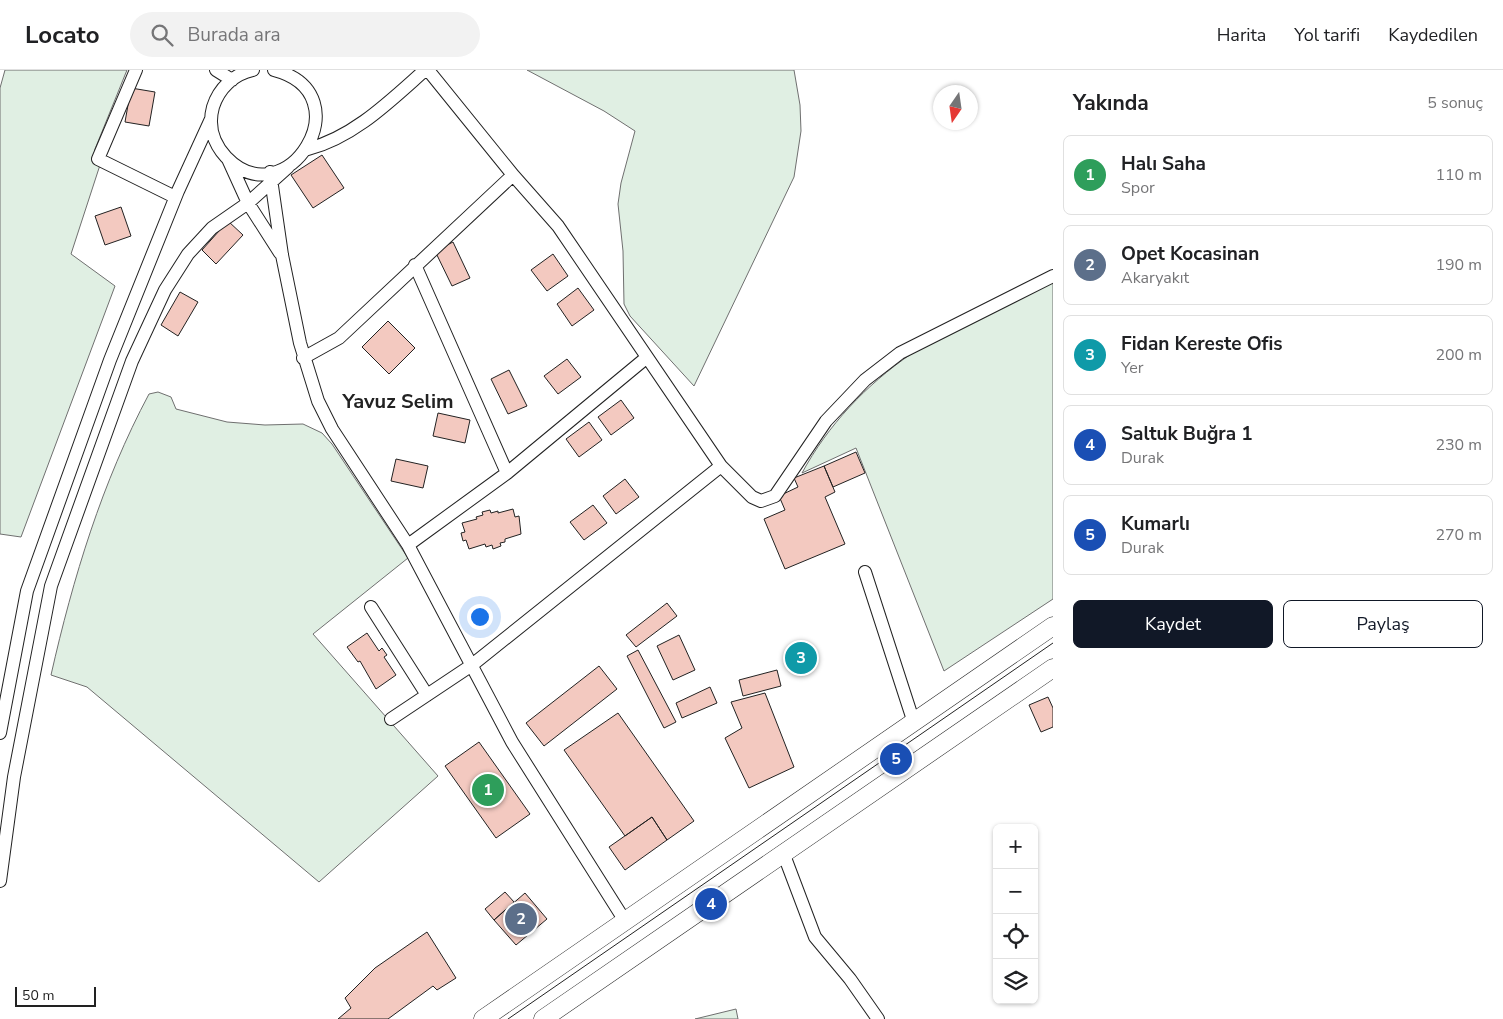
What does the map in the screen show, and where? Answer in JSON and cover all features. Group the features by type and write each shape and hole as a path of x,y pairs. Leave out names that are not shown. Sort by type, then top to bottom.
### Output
{"highway":[{"path":"483,1019 1053,626"},
{"path":"543,1019 784,855 1053,668"}],"street":[{"path":"136,70 98,159 176,197"},
{"path":"216,70 232,80"},
{"path":"0,733 27,591 110,360 176,197 211,118 219,93 232,80 249,70"},
{"path":"274,70 298,82 313,105 316,123 308,149"},
{"path":"0,881 14,777 51,586 75,515 136,353 171,279 188,254 205,235 248,203 271,177 288,167 308,149 326,144 378,112 427,70 513,175 558,226 721,466 752,497 761,501 770,499 779,492 826,421 852,393 884,364 900,353 1053,276"},
{"path":"211,118 214,136 228,159 248,203 282,254"},
{"path":"228,159 252,172 271,177"},
{"path":"303,358 338,338 513,175"},
{"path":"271,177 282,254 303,358 318,401 332,429 408,545 512,742 625,921"},
{"path":"415,265 507,473"},
{"path":"408,545 507,473 646,358"},
{"path":"392,718 472,665 721,466"},
{"path":"866,572 914,723"},
{"path":"371,607 427,695"},
{"path":"784,855 815,937 850,979 878,1019"}],"green space":[{"path":"5,70 127,70 95,149 93,160 100,165 71,254 115,286 21,537 0,534 0,88"},
{"path":"527,70 794,70 800,105 801,131 794,177 694,386 630,316 624,304 623,251 618,204 621,183 635,131 604,111"},
{"path":"1053,282 1053,599 944,671 856,448 802,473 812,455 836,422 849,407 894,366 911,354"},
{"path":"158,392 171,397 176,409 227,422 265,425 303,424 322,433 332,444 408,558 313,634 438,776 319,882 87,687 51,675 79,567 103,496 132,427 149,394"},
{"path":"736,1009 738,1019 695,1019"}],"building":[{"path":"131,88 155,92 149,126 125,122"},
{"path":"322,155 344,188 313,208 291,175"},
{"path":"121,207 131,236 105,245 95,216"},
{"path":"228,221 243,235 216,264 202,250"},
{"path":"453,242 470,278 452,286 435,251"},
{"path":"553,254 568,276 547,291 531,270"},
{"path":"578,288 594,310 572,326 557,304"},
{"path":"180,292 198,302 178,336 161,325"},
{"path":"388,321 415,348 389,374 362,347"},
{"path":"567,359 581,377 558,394 544,376"},
{"path":"509,370 527,406 508,414 491,379"},
{"path":"621,400 634,418 611,435 598,417"},
{"path":"438,413 470,420 465,443 433,436"},
{"path":"589,422 602,440 579,457 566,439"},
{"path":"856,452 865,473 833,487 824,466"},
{"path":"396,459 428,466 423,488 391,481"},
{"path":"824,466 835,492 825,497 845,544 785,569 764,519 785,510 779,496 798,487 794,478"},
{"path":"625,479 639,497 616,514 603,496"},
{"path":"593,505 607,523 584,540 570,522"},
{"path":"513,509 515,517 519,516 521,534 505,539 505,542 500,543 501,546 493,549 492,545 486,547 485,544 469,549 466,540 463,541 461,533 465,532 462,523 477,519 476,517 483,515 482,512 490,510 491,513 498,511 498,513"},
{"path":"667,603 677,616 636,647 626,635"},
{"path":"367,633 379,651 382,648 387,655 384,657 396,675 376,689 360,661 358,662 347,647"},
{"path":"679,635 695,670 673,680 657,646"},
{"path":"802,647 808,665 799,668 796,657 789,659 787,652"},
{"path":"638,650 676,722 664,728 627,656"},
{"path":"599,666 617,689 544,746 526,723"},
{"path":"777,670 781,686 743,696 739,680"},
{"path":"710,687 717,703 682,718 676,703"},
{"path":"765,693 794,767 749,788 725,738 742,728 731,702"},
{"path":"1048,697 1053,708 1053,727 1041,732 1029,705"},
{"path":"618,713 694,821 667,840 652,817 625,836 564,750"},
{"path":"479,742 530,814 496,838 445,766"},
{"path":"652,817 667,840 625,870 609,847"},
{"path":"505,892 514,902 494,920 485,909"},
{"path":"525,893 547,919 516,945 494,920"},
{"path":"427,932 456,978 437,990 433,986 388,1019 338,1019 351,1008 345,998 375,968"}],"tram line":[{"path":"508,1019 1053,643"}],"place":[{"name":"Fidan Kereste Ofis","path":"801,658"},
{"name":"Kumarlı","path":"896,759"},
{"name":"Halı Saha","path":"488,790"},
{"name":"Saltuk Buğra 1","path":"711,904"},
{"name":"Opet Kocasinan","path":"521,919"}],"district":[{"name":"Yavuz Selim","path":"398,401"}]}
